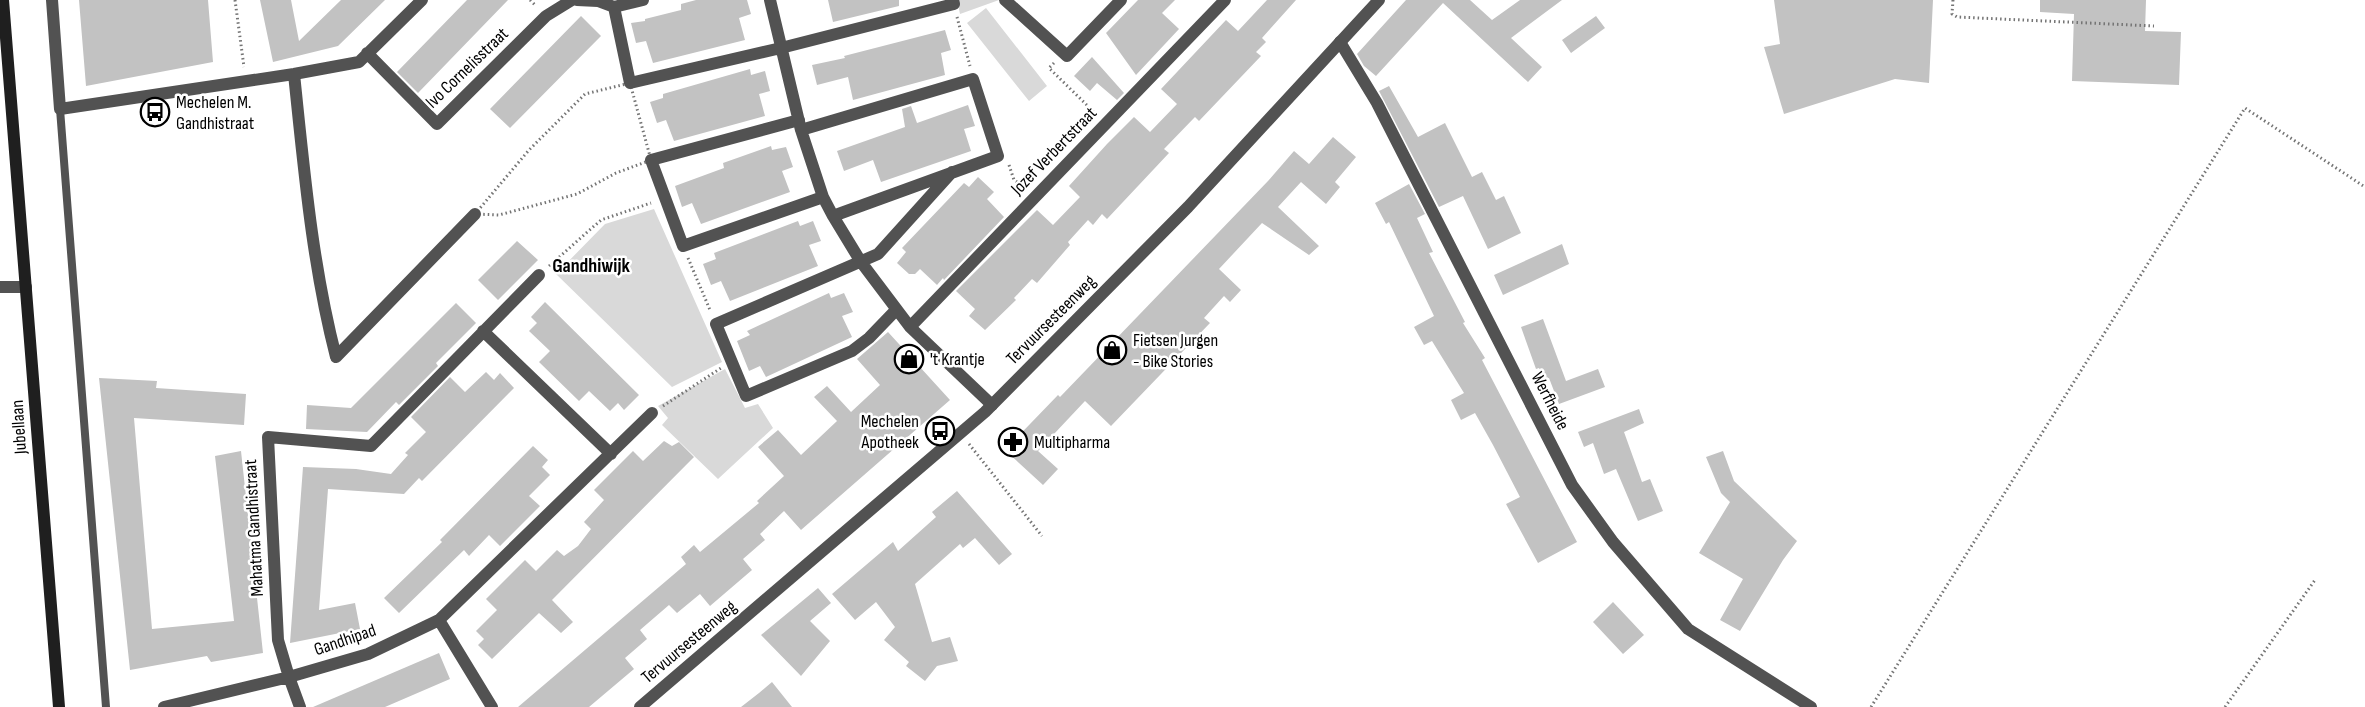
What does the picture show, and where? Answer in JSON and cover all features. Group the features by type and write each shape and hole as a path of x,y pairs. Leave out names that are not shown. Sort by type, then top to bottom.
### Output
{"main road":[{"name":"Jubellaan","path":"3,0 59,707"}],"street":[{"path":"52,0 60,110 359,62 422,0"},
{"name":"Ivo Cornelisstraat","path":"367,53 437,124 546,16 572,0"},
{"path":"577,0 598,1 614,7 643,0"},
{"path":"770,0 800,125 823,197 833,216 861,262 910,327 992,405"},
{"path":"1005,0 1067,56 1121,0"},
{"name":"Tervuursesteenweg","path":"640,707 961,434 992,405 1188,207 1378,0"},
{"path":"614,7 630,83 781,48 954,2"},
{"name":"Jozef Verbertstraat","path":"910,327 1221,2"},
{"name":"Werfheide","path":"1340,42 1377,103 1572,485 1613,542 1688,629 1811,707"},
{"path":"294,74 315,260 323,306 336,357 475,213"},
{"path":"823,197 683,246 651,160 800,125 973,80"},
{"name":"Jozef Verbertstraat","path":"833,216 998,156 973,80"},
{"name":"Jozef Verbertstraat","path":"716,324 878,254 952,172"},
{"name":"Mahatma Gandhistraat","path":"289,678 278,640 268,437 371,446 539,275"},
{"path":"0,287 26,287"},
{"path":"716,324 746,396 852,351 869,338 896,310"},
{"path":"483,332 611,454"},
{"path":"492,707 439,620 652,413"},
{"name":"Gandhipad","path":"289,678 368,654 439,620"},
{"path":"164,707 289,678 300,707"}],"lane":[{"path":"60,110 106,707"}],"path":[{"path":"235,0 246,81"},
{"path":"1953,0 1952,14 1957,17 2154,26"},
{"path":"954,2 973,80"},
{"path":"1063,52 1049,68 1106,124"},
{"path":"630,83 651,160 616,173 577,194 499,215 475,213 529,150 585,94 630,83"},
{"path":"1871,707 2245,108 2365,187"},
{"path":"998,156 1008,163 1014,180 1037,195"},
{"path":"539,275 602,220 664,198"},
{"path":"683,246 716,324"},
{"path":"652,413 732,361"},
{"path":"961,434 1042,536"},
{"path":"2225,707 2315,580"}],"shaded area":[{"path":"957,0 999,0 960,14"},
{"path":"986,8 1047,86 1029,101 967,23"},
{"path":"654,209 722,362 672,387 556,274 605,224"},
{"path":"725,369 745,408 758,404 773,428 718,479 662,425 668,418 658,406"}],"building":[{"path":"79,0 208,0 213,62 86,86"},
{"path":"260,0 291,0 299,41 341,0 385,0 338,46 273,62"},
{"path":"467,0 508,0 418,93 397,72"},
{"path":"696,0 747,0 751,14 739,18 745,40 653,63 646,41 636,43 631,23 681,10 681,4"},
{"path":"828,0 899,0 899,6 833,22"},
{"path":"1138,0 1175,0 1162,13 1179,29 1136,75 1106,33"},
{"path":"1267,0 1296,0 1262,38 1266,42 1256,52 1261,56 1199,121 1195,117 1164,149 1169,153 1107,219 1102,214 1093,225 1088,220 1037,283 1032,279 1014,298 1016,300 985,330 969,316 975,309 956,291 1037,210 1053,225 1080,197 1069,186 1107,144 1134,117 1150,132 1177,104 1161,89 1226,20 1238,31"},
{"path":"1406,0 1470,0 1492,20 1520,0 1562,0 1511,38 1542,67 1528,82 1443,3 1376,76 1364,66 1357,54"},
{"path":"1774,0 1933,0 1929,83 1895,79 1784,114 1764,47 1780,44"},
{"path":"2040,0 2146,0 2145,31 2181,32 2179,85 2072,81 2074,14 2040,12"},
{"path":"581,16 601,36 510,128 490,109"},
{"path":"1596,16 1605,28 1571,53 1562,40"},
{"path":"945,30 951,50 941,53 945,75 853,100 848,77 817,85 812,65"},
{"path":"1092,57 1124,93 1117,100 1097,83 1090,91 1074,76"},
{"path":"750,69 751,75 765,71 770,91 759,94 765,116 674,141 666,120 657,123 650,102 663,98 663,94"},
{"path":"1389,86 1418,137 1445,123 1472,177 1482,172 1496,200 1504,196 1521,233 1488,249 1463,196 1439,207 1379,91"},
{"path":"968,105 975,126 964,129 971,151 881,182 873,160 844,171 837,151 905,127 902,109 911,106 917,123"},
{"path":"1333,137 1356,157 1335,182 1340,187 1326,204 1301,182 1278,207 1319,246 1309,255 1262,223 1219,269 1241,290 1230,302 1224,296 1204,318 1210,323 1111,426 1085,401 1038,451 1058,469 1043,485 1005,450 1058,395 1060,397 1268,181 1294,151 1309,164"},
{"path":"771,146 772,150 786,147 793,167 782,171 790,192 701,224 692,203 682,207 675,186 724,168 723,163"},
{"path":"978,177 994,192 987,199 1004,217 937,285 920,269 915,274 909,274 897,263 906,252 902,248 964,183 969,187"},
{"path":"1409,184 1425,214 1417,218 1433,252 1429,253 1465,322 1463,323 1485,358 1482,360 1577,542 1538,563 1506,504 1520,497 1493,445 1475,413 1461,420 1451,400 1464,393 1432,341 1424,345 1414,327 1434,316 1389,222 1386,224 1375,203"},
{"path":"798,221 800,226 813,221 821,241 809,245 818,266 730,301 721,281 711,285 703,264 716,259 714,253"},
{"path":"517,241 538,260 498,300 478,280"},
{"path":"1562,244 1569,264 1503,295 1494,275"},
{"path":"829,293 831,298 844,293 853,312 842,316 852,337 766,377 760,366 749,371 737,341 750,335 747,331"},
{"path":"545,302 639,395 624,410 618,403 610,411 589,391 579,401 539,362 550,351 529,331 537,323 531,317"},
{"path":"456,303 476,323 399,405 396,402 367,432 306,429 307,405 351,408"},
{"path":"1543,319 1566,381 1598,369 1605,387 1559,404 1549,378 1543,380 1539,368 1536,369 1521,327"},
{"path":"888,332 950,400 801,530 784,511 760,534 765,540 743,559 752,570 710,606 700,594 677,613 669,605 640,630 647,639 625,658 634,669 589,707 518,707 686,564 681,557 694,545 700,552 759,503 757,501 784,476 758,447 778,430 801,455 837,421 814,397 827,386 851,412 880,385 857,359"},
{"path":"486,372 494,380 500,373 514,388 422,481 419,478 404,494 328,489 319,610 355,603 360,629 290,643 303,467 356,469 391,474 408,455 405,453 426,432 411,417 450,377 465,392"},
{"path":"99,378 157,381 156,388 246,394 244,425 134,418 152,629 234,621 215,456 241,451 263,653 211,662 207,656 130,670"},
{"path":"1639,409 1644,423 1624,432 1642,482 1650,479 1663,511 1638,521 1616,469 1604,474 1593,443 1584,447 1578,432"},
{"path":"664,441 672,446 679,442 694,457 552,600 573,622 561,633 539,613 492,659 478,645 484,639 476,631 497,610 486,599 525,560 536,571 557,550 564,556 578,546 591,529 584,522 604,500 594,490 633,451 643,461"},
{"path":"533,446 548,460 542,467 550,475 529,496 540,506 500,546 489,535 469,556 464,550 399,613 384,598 442,542 440,540"},
{"path":"1723,451 1734,481 1797,541 1740,631 1720,620 1743,579 1699,553 1730,502 1721,493 1706,457"},
{"path":"957,491 1012,554 999,565 975,538 963,548 960,544 915,584 932,642 950,637 958,661 937,666 925,681 906,666 909,662 884,640 895,627 876,602 855,620 832,594 893,542 898,551 936,517 932,512"},
{"path":"818,588 831,603 810,621 830,641 801,676 761,635"},
{"path":"1613,602 1644,635 1623,654 1593,622"},
{"path":"439,653 450,679 385,707 313,707"},
{"path":"772,682 792,707 741,707 759,693"}],"place":[{"name":"Mechelen M. Gandhistraat","path":"155,112"},
{"name":"Fietsen Jurgen - Bike Stories","path":"1112,350"},
{"name":"'t Krantje","path":"909,359"},
{"name":"Mechelen Apotheek","path":"940,431"},
{"name":"Multipharma","path":"1013,442"}],"district":[{"name":"Gandhiwijk","path":"591,266"}]}
